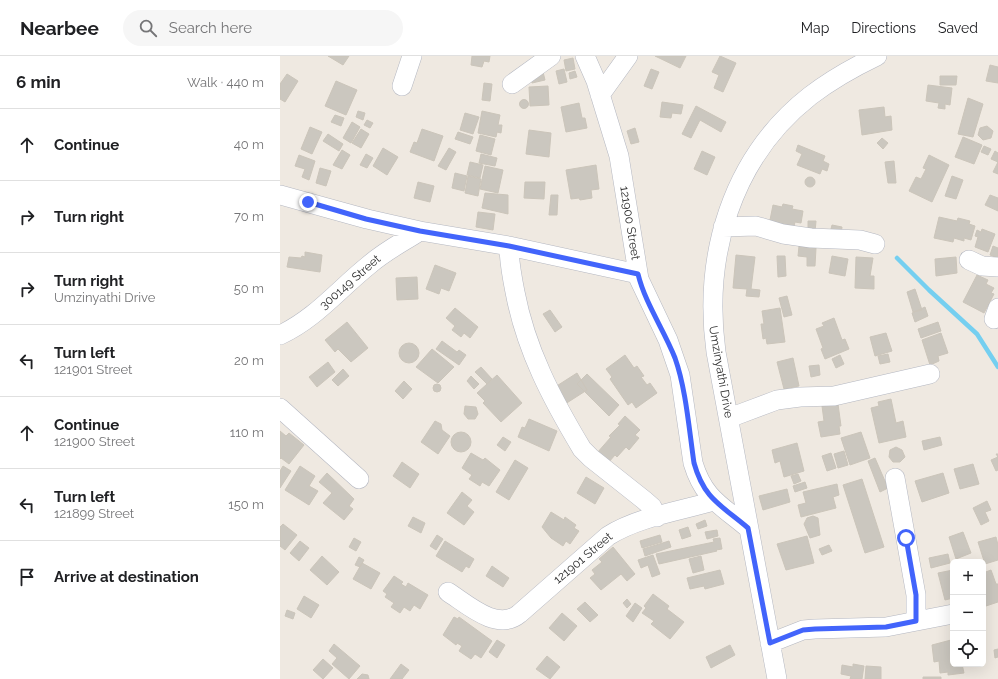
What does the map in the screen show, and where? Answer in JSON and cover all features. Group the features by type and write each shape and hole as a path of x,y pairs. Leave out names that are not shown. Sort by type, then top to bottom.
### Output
{"street":[{"path":"402,86 412,56"},
{"path":"512,84 551,56"},
{"name":"121900 Street","path":"586,56 619,156 641,286 675,359 680,375 694,463 702,487 714,501"},
{"path":"600,95 628,56"},
{"name":"Umzinyathi Drive","path":"777,679 716,352 712,313 715,267 723,227 733,200 750,166 769,138 790,115 828,83 877,56"},
{"path":"280,194 366,219 420,231 509,246 638,274"},
{"path":"723,227 756,226 783,234 811,238 860,240 875,244"},
{"name":"300149 Street","path":"280,335 308,319 368,265 388,250 420,231"},
{"path":"509,246 511,273 521,322 531,352 544,382 582,449 652,507 657,517"},
{"path":"969,260 982,266 998,267"},
{"path":"729,418 777,400 800,397 834,396 930,374"},
{"path":"280,408 358,479"},
{"path":"894,478 916,595 916,621"},
{"path":"714,501 748,528"},
{"name":"121901 Street","path":"448,592 490,618 504,621 513,618 618,529 714,501"},
{"path":"770,643 803,630 886,627 950,615"}],"building":[{"path":"328,56 349,56 343,65"},
{"path":"472,56 490,56 489,62 484,61 482,67 471,65"},
{"path":"655,56 686,56 680,68"},
{"path":"720,56 736,63 723,92 714,88 719,75 712,72"},
{"path":"573,58 575,69 566,71 564,60"},
{"path":"990,65 998,67 998,83 986,81"},
{"path":"564,69 567,82 559,84 556,71"},
{"path":"651,69 659,72 652,89 644,86"},
{"path":"575,71 577,77 570,79 569,73"},
{"path":"543,72 545,80 532,83 530,75"},
{"path":"287,74 298,81 285,102 280,99 280,84"},
{"path":"940,76 957,76 956,85 940,85"},
{"path":"336,81 357,90 346,115 325,106"},
{"path":"484,83 492,84 490,101 482,100"},
{"path":"928,85 952,88 950,105 945,104 945,109 938,108 939,103 926,101"},
{"path":"548,86 549,105 530,106 529,87"},
{"path":"968,98 983,104 973,137 958,134"},
{"path":"524,99 529,104 524,109 519,104"},
{"path":"662,102 683,105 681,114 672,113 671,118 660,117"},
{"path":"579,103 582,118 585,118 587,128 566,132 561,107"},
{"path":"696,106 726,122 721,132 700,120 691,138 682,134"},
{"path":"884,107 885,117 891,116 892,130 862,135 859,110"},
{"path":"358,111 365,113 363,120 356,117"},
{"path":"482,111 500,115 498,125 502,125 501,133 497,132 496,137 478,133"},
{"path":"465,113 479,117 473,134 460,130"},
{"path":"335,115 344,118 341,126 331,122"},
{"path":"367,120 373,123 370,128 364,125"},
{"path":"352,122 360,127 351,143 343,138"},
{"path":"987,126 993,131 991,138 983,140 978,135 980,128"},
{"path":"310,127 322,132 312,154 301,149"},
{"path":"635,128 639,142 631,144 627,131"},
{"path":"361,129 369,134 361,148 352,143"},
{"path":"422,129 443,136 434,161 410,152 414,142 417,143"},
{"path":"529,130 551,133 549,157 526,154"},
{"path":"458,132 473,137 470,144 455,139"},
{"path":"328,134 343,144 339,151 323,141"},
{"path":"480,135 495,139 491,155 476,151"},
{"path":"963,137 982,145 974,164 955,157"},
{"path":"882,138 888,143 883,149 877,143"},
{"path":"798,145 825,156 823,161 829,164 827,171 822,169 820,174 797,165 802,154 796,151"},
{"path":"984,146 991,149 988,155 981,152"},
{"path":"383,148 398,157 387,175 373,166"},
{"path":"449,148 456,152 446,170 438,166"},
{"path":"342,150 350,155 342,169 333,165"},
{"path":"702,151 715,157 707,175 694,169"},
{"path":"995,151 998,153 998,162 991,159"},
{"path":"366,154 373,158 367,168 360,165"},
{"path":"481,154 497,158 495,166 479,163"},
{"path":"299,155 315,161 309,180 302,177 305,169 295,166"},
{"path":"929,155 949,165 932,202 909,191 916,177 921,179 926,169 923,168"},
{"path":"894,161 896,183 888,183 885,162"},
{"path":"470,162 483,165 480,178 467,175"},
{"path":"998,162 998,174 993,172"},
{"path":"596,165 599,189 591,190 592,198 580,200 579,198 571,199 566,170"},
{"path":"485,166 503,170 498,193 480,189"},
{"path":"320,168 331,171 326,186 316,183"},
{"path":"455,173 467,176 464,191 452,188"},
{"path":"468,176 481,179 478,196 465,193"},
{"path":"952,176 963,180 956,199 945,196"},
{"path":"810,177 815,182 810,187 805,182"},
{"path":"418,182 434,186 430,202 414,198"},
{"path":"525,182 545,182 544,199 524,198"},
{"path":"485,193 508,195 508,214 482,208"},
{"path":"551,195 558,195 557,215 549,215"},
{"path":"990,195 998,198 998,211 985,205"},
{"path":"783,204 793,206 792,209 803,211 801,223 795,222 793,230 769,225 773,205 782,207"},
{"path":"478,212 495,214 493,230 476,227"},
{"path":"939,217 957,221 958,218 970,221 969,224 975,226 971,240 964,238 964,241 954,238 953,242 934,238"},
{"path":"808,221 816,221 815,232 808,231"},
{"path":"832,225 842,227 841,235 830,233"},
{"path":"982,229 995,234 988,252 975,247 978,237 975,236 977,230 981,232"},
{"path":"799,246 816,248 815,266 807,266 807,257 798,256"},
{"path":"993,246 998,248 998,258 990,255"},
{"path":"305,252 322,255 320,272 287,267 289,257 305,257"},
{"path":"736,255 755,257 751,289 760,290 759,297 746,296 747,289 733,288"},
{"path":"777,256 785,256 786,276 778,277"},
{"path":"832,256 848,259 845,276 829,273"},
{"path":"856,257 873,258 870,276 874,276 874,289 855,288"},
{"path":"956,257 957,273 936,276 935,259"},
{"path":"435,265 456,273 449,291 441,288 439,294 426,289"},
{"path":"977,275 988,280 986,284 994,288 991,293 994,294 984,313 963,302"},
{"path":"417,277 418,299 397,300 396,278"},
{"path":"915,289 922,310 913,312 907,292"},
{"path":"787,296 792,315 784,317 779,298"},
{"path":"925,307 928,316 915,322 912,313"},
{"path":"455,308 478,327 470,338 464,333 461,337 452,330 455,326 446,318"},
{"path":"780,308 785,342 767,344 766,338 763,339 761,324 764,324 762,311"},
{"path":"550,310 562,327 555,332 543,314"},
{"path":"834,318 842,340 845,339 849,349 825,359 821,349 823,348 816,329 824,326 822,323"},
{"path":"347,322 368,348 351,362 338,349 335,352 325,340"},
{"path":"938,322 941,331 921,338 918,329"},
{"path":"886,333 892,351 875,356 870,337"},
{"path":"941,333 948,353 938,356 939,361 930,365 922,340"},
{"path":"442,341 457,352 459,350 466,355 459,365 436,349"},
{"path":"409,343 416,346 419,353 416,360 409,363 402,360 399,353 402,346"},
{"path":"432,349 454,367 438,383 416,367"},
{"path":"888,354 890,362 880,364 878,356"},
{"path":"625,355 634,368 637,366 644,376 641,377 647,385 650,383 657,393 636,408 632,402 628,405 610,379 612,377 606,369"},
{"path":"840,355 844,364 836,368 832,359"},
{"path":"793,358 799,386 784,389 777,362"},
{"path":"328,362 335,372 317,387 309,377"},
{"path":"819,365 820,375 811,377 809,366"},
{"path":"481,367 492,379 487,384 475,372"},
{"path":"343,369 349,376 338,386 332,380"},
{"path":"577,373 587,390 562,406 552,389"},
{"path":"587,374 619,405 609,416 577,384"},
{"path":"497,375 522,403 501,422 483,403 485,401 477,393"},
{"path":"471,376 479,384 474,389 467,381"},
{"path":"404,381 412,389 403,399 395,391"},
{"path":"435,384 439,384 441,388 439,392 435,392 433,390 433,386"},
{"path":"891,399 896,423 903,421 906,437 879,443 871,408 879,406 878,402"},
{"path":"838,404 841,426 839,426 840,434 821,437 818,422 824,421 822,406"},
{"path":"465,406 476,407 478,414 475,419 468,419 464,414"},
{"path":"625,416 640,430 635,435 639,438 629,450 626,447 617,457 615,455 608,463 597,453 611,437 609,436 620,425 618,424"},
{"path":"529,419 557,431 549,451 518,437 522,427 525,428"},
{"path":"435,421 441,424 442,430 450,436 438,454 421,442"},
{"path":"280,431 286,436 289,433 304,445 289,464 281,458 280,459"},
{"path":"461,432 468,435 471,442 468,449 461,452 454,449 451,442 454,435"},
{"path":"861,432 870,458 850,465 841,438"},
{"path":"503,437 511,442 505,451 497,445"},
{"path":"940,437 942,445 924,450 922,441"},
{"path":"797,443 804,471 784,477 780,461 775,463 772,450"},
{"path":"896,447 902,450 905,457 900,462 893,462 889,457 890,450"},
{"path":"844,451 848,465 838,468 834,454"},
{"path":"471,453 483,460 485,458 500,470 489,486 482,482 480,486 469,479 472,475 462,468"},
{"path":"831,453 836,468 827,471 822,456"},
{"path":"998,457 998,470 996,471 991,460"},
{"path":"875,458 888,488 880,492 868,461"},
{"path":"515,460 528,468 509,500 496,492"},
{"path":"402,462 419,474 410,488 393,476"},
{"path":"973,464 979,484 960,489 954,469"},
{"path":"283,466 291,471 280,488 280,471"},
{"path":"300,466 315,476 309,486 318,491 309,505 285,490"},
{"path":"327,473 354,499 349,506 353,509 344,520 323,503 332,493 319,482"},
{"path":"943,473 949,493 922,502 915,481"},
{"path":"798,474 801,481 794,484 791,476"},
{"path":"586,477 604,488 595,504 577,493"},
{"path":"862,479 884,547 865,553 843,485"},
{"path":"805,482 807,488 795,492 793,486"},
{"path":"837,484 839,495 833,497 836,508 801,517 798,505 806,503 803,492"},
{"path":"787,489 790,502 763,510 759,496"},
{"path":"462,492 472,500 467,506 474,512 464,525 447,513"},
{"path":"987,501 991,510 985,512 989,521 981,525 973,508"},
{"path":"551,512 564,520 565,517 576,525 574,528 579,531 570,544 566,541 563,546 551,538 542,527"},
{"path":"813,516 818,518 820,535 810,538 804,524 807,518"},
{"path":"413,517 425,523 421,533 408,526"},
{"path":"705,520 707,526 698,529 696,524"},
{"path":"283,524 297,535 285,550 280,546 280,527"},
{"path":"688,527 691,536 682,539 679,530"},
{"path":"717,530 718,536 707,539 705,532"},
{"path":"963,532 971,553 956,559 949,537"},
{"path":"437,535 443,539 436,550 430,546"},
{"path":"660,535 662,542 642,548 640,541"},
{"path":"807,536 814,563 786,570 777,544"},
{"path":"996,537 998,545 998,560 986,564 986,559 983,559 978,542"},
{"path":"354,538 361,542 356,551 349,547"},
{"path":"720,538 722,549 659,564 656,554 714,542 713,539"},
{"path":"300,541 309,548 299,561 290,553"},
{"path":"445,541 474,559 469,568 466,566 462,572 436,556"},
{"path":"669,541 671,547 645,556 643,549"},
{"path":"829,545 832,551 822,555 819,549"},
{"path":"613,547 635,574 627,581 621,574 601,590 590,578 595,574 592,570 602,562 599,559"},
{"path":"948,554 950,563 931,568 929,558"},
{"path":"653,555 660,574 652,577 648,565 641,568 638,560"},
{"path":"322,556 339,572 327,585 310,570"},
{"path":"701,556 704,570 693,573 689,559"},
{"path":"359,557 364,560 360,567 355,565"},
{"path":"362,563 380,573 371,589 353,579"},
{"path":"492,566 509,578 503,587 486,576"},
{"path":"720,570 724,584 705,589 704,586 690,589 687,578"},
{"path":"991,570 996,584 998,584 998,602 986,606 986,595 986,572"},
{"path":"950,571 950,599 945,600 938,573"},
{"path":"394,576 403,582 401,584 406,587 408,583 428,595 420,609 414,605 410,611 404,607 400,613 391,607 394,603 385,597 387,594 383,591"},
{"path":"653,594 669,606 667,609 684,622 670,639 651,624 654,621 642,613 646,608 644,606"},
{"path":"304,596 319,605 311,618 297,609"},
{"path":"627,599 631,604 627,608 623,603"},
{"path":"585,602 598,615 590,622 577,609"},
{"path":"635,603 642,608 633,622 626,616"},
{"path":"287,610 295,613 293,619 285,616"},
{"path":"562,613 577,626 564,641 549,628"},
{"path":"454,617 458,619 459,617 492,641 481,658 475,654 471,659 459,651 462,646 457,643 456,645 443,635"},
{"path":"497,640 505,645 497,658 489,652"},
{"path":"950,640 950,667 963,667 964,673 948,675 948,672 940,673 939,661 934,662 932,645"},
{"path":"334,644 360,666 349,679 332,664 337,658 329,651"},
{"path":"730,645 735,655 711,668 706,657"},
{"path":"998,649 998,657 995,658 994,650"},
{"path":"547,656 560,667 550,679 536,669"},
{"path":"323,659 333,668 323,679 313,670"},
{"path":"401,664 409,670 402,679 390,679"},
{"path":"853,664 864,666 862,679 850,679 851,676 841,674 842,665 853,667"},
{"path":"866,666 881,667 881,679 865,679"},
{"path":"362,674 368,675 369,679 357,679"},
{"path":"923,677 941,677 941,679 923,679"}],"waterway":[{"path":"897,258 977,334 998,367"}],"route":[{"path":"308,202 366,219 420,231 509,246 638,274 641,286 668,340 680,375 694,463 702,487 714,501 748,528 770,643 803,630 886,627 916,621 916,595 906,538"}]}
